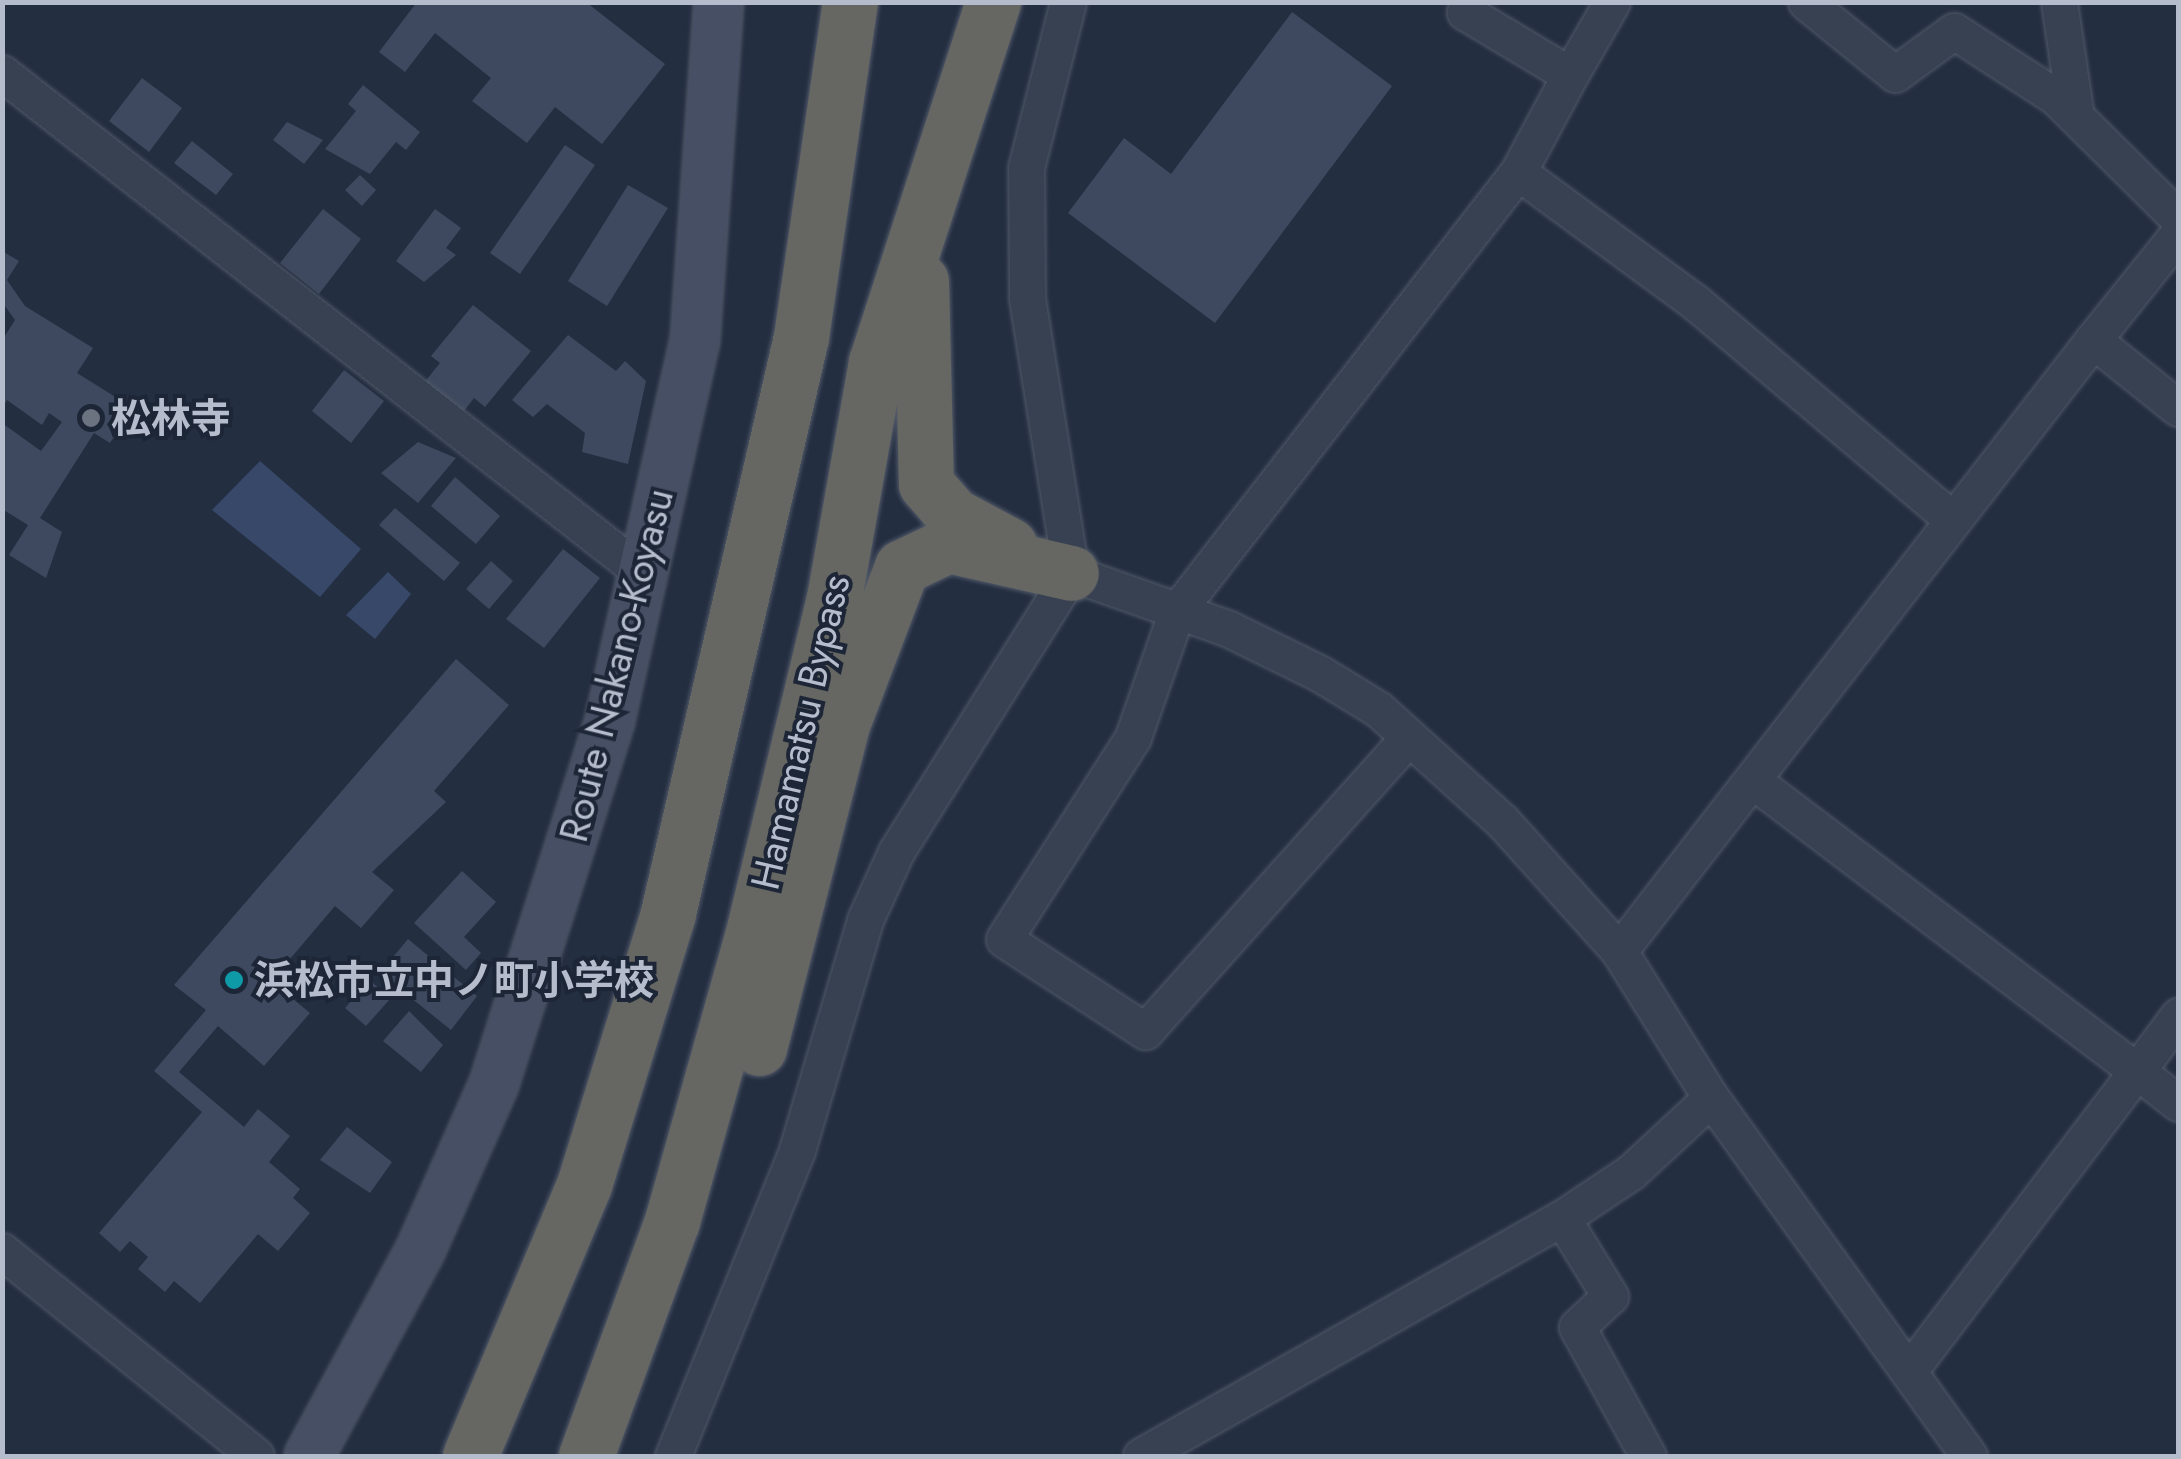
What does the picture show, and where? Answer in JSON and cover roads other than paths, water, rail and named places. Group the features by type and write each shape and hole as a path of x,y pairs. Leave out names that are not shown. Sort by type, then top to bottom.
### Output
{"highway":[{"path":"800,337 850,2"},
{"path":"471,1450 584,1185 668,913 800,337 884,2"},
{"path":"956,2 922,231 926,484 972,528 1071,573"},
{"name":"Hamamatsu Bypass","path":"586,1456 663,1248 766,880 834,598 876,362 922,231 993,2"},
{"path":"663,1248 718,1161 759,1047 883,600 920,552 948,546 1071,573"}],"main road":[{"name":"Route Nakano-Koyasu","path":"309,1456 420,1250 494,1084 610,720 694,341 719,2"}],"street":[{"path":"673,1456 797,1150 864,920 896,852 1071,573 1026,297 1026,186 1068,2"},
{"path":"1469,2 1465,12 1570,75"},
{"path":"1409,736 1144,1030 1004,939 1133,738 1177,611 1518,172 1612,2"},
{"path":"1806,2 1896,74 1954,31 2076,117 2178,218"},
{"path":"2059,2 2076,117"},
{"path":"2,73 643,573"},
{"path":"1518,172 1694,302 1952,518"},
{"path":"1619,951 1952,518 2178,234"},
{"path":"2093,340 2178,408"},
{"path":"1071,573 1177,611 1319,673 1409,736 1502,821 1619,951 1712,1098 1969,1456"},
{"path":"1752,780 2178,1103"},
{"path":"1910,1370 2178,1016"},
{"path":"1141,1456 1562,1218 1631,1172 1712,1098"},
{"path":"1562,1218 1610,1296 1577,1327 1648,1456"},
{"path":"2,1252 256,1456"}],"water":[{"path":"260,461 361,549 320,597 212,510"},
{"path":"388,572 411,594 375,639 346,615"}],"place":[{"name":"松林寺","path":"91,418"},
{"name":"浜松市立中ノ町小学校","path":"234,980"}]}
